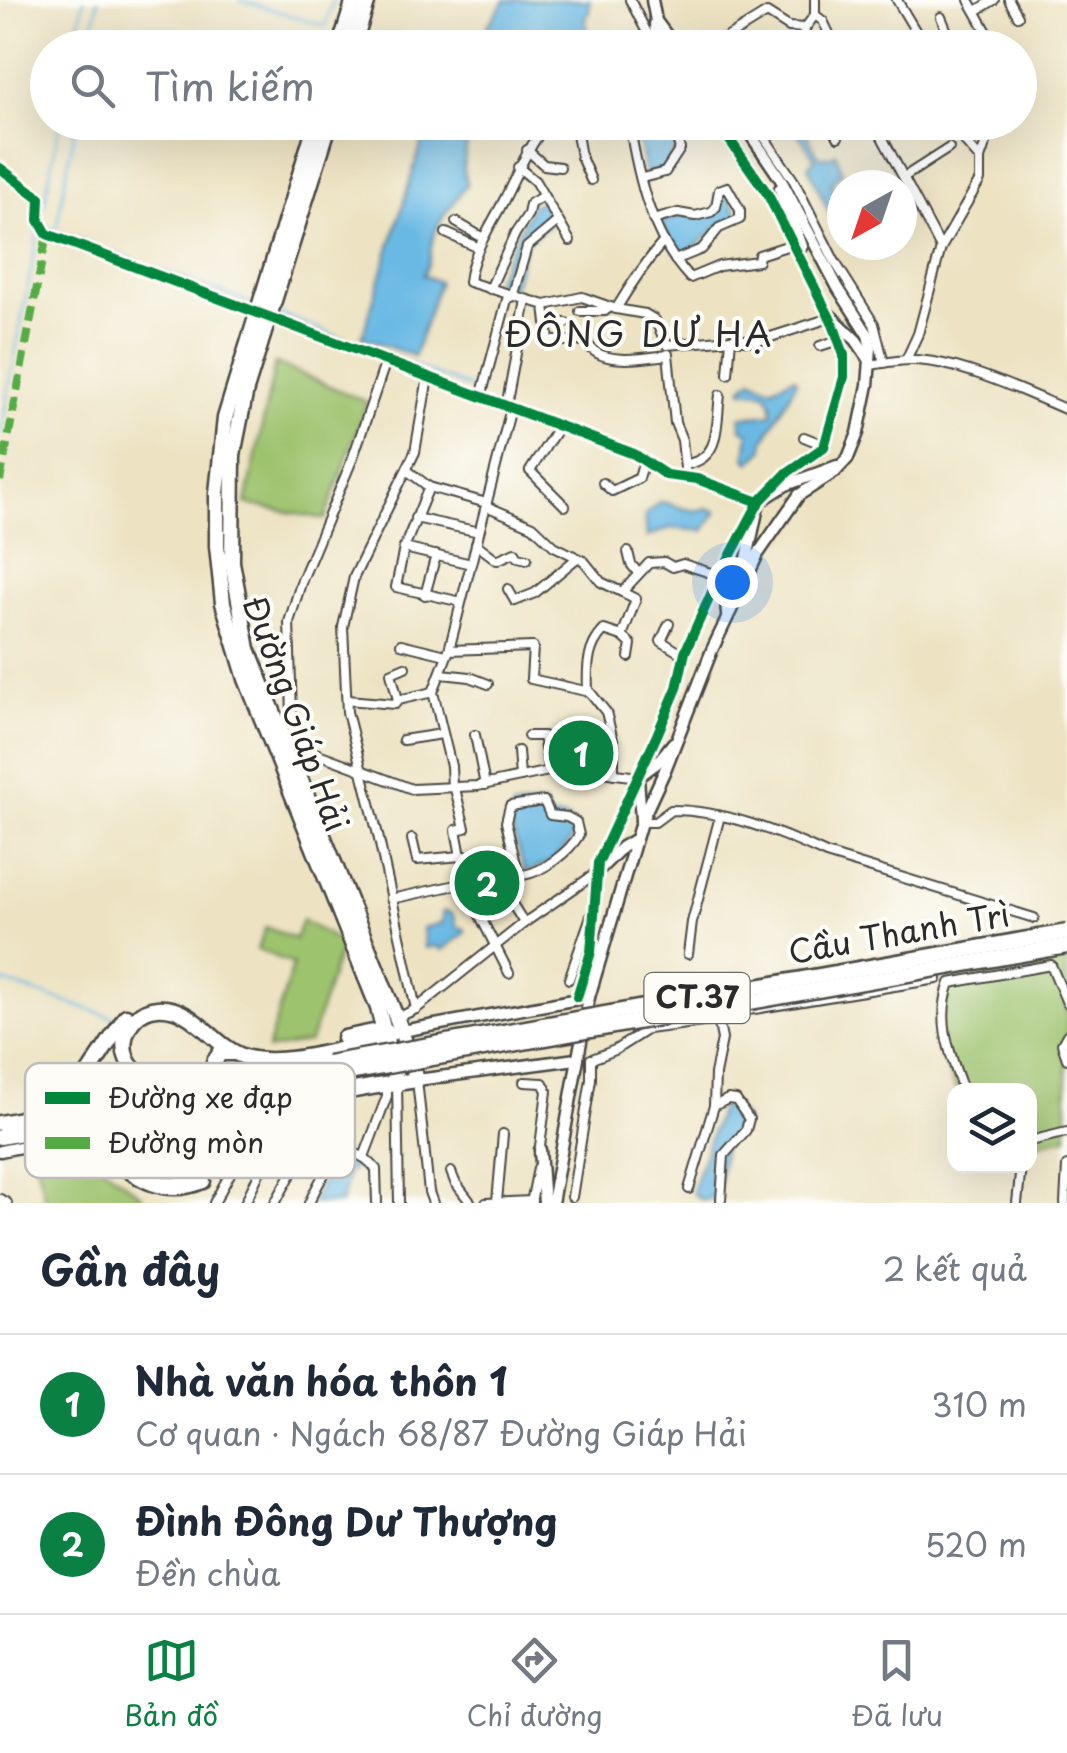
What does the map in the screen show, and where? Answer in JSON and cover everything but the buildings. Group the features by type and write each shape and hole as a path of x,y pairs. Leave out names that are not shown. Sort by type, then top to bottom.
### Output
{"highway":[{"path":"345,30 354,0"},
{"path":"359,30 368,0"},
{"name":"Đường Giáp Hải","path":"311,140 263,314 232,456 232,562 248,649 288,743 392,1026 392,1090"},
{"name":"Đường Giáp Hải","path":"324,140 225,418 217,493 217,546 228,624 263,731 417,1080"},
{"name":"Cầu Thanh Trì","path":"355,1077 1067,932"},
{"name":"Cầu Thanh Trì","path":"355,1077 1067,946"},
{"path":"95,1063 130,1011 154,998 171,998 239,1046 262,1052 392,1026"},
{"path":"130,1063 125,1034 140,1013 166,1008 190,1018 235,1052 261,1060 379,1041 392,1026"},
{"path":"214,1063 218,1055 235,1052"},
{"path":"355,1085 392,1090 417,1080"},
{"path":"0,1123 24,1126"},
{"path":"0,1137 24,1126"},
{"path":"133,1178 153,1192 177,1194 206,1178"},
{"path":"150,1178 168,1185 192,1178"}],"main road":[{"path":"652,8 665,30"},
{"path":"552,1203 583,997 641,822 728,616 764,543 809,486 843,465 858,433 871,348 862,324 838,288 780,178 754,140"},
{"path":"780,178 780,188 802,246 795,248"},
{"path":"828,315 856,340 870,365"},
{"path":"742,586 760,502 806,476 843,465"},
{"path":"720,576 728,616"},
{"path":"641,822 638,777 657,763 680,734"},
{"path":"595,874 634,840"},
{"path":"392,1026 583,997"},
{"path":"417,1080 576,1060"},
{"path":"0,1113 24,1126"},
{"path":"0,1151 25,1146"},
{"path":"536,1202 540,1150"}],"street":[{"path":"630,0 646,30"},
{"path":"739,30 766,13 789,27 805,28 815,15 815,0"},
{"path":"897,0 900,17 911,30"},
{"path":"969,0 989,30"},
{"path":"976,12 994,0"},
{"path":"1009,0 1018,16"},
{"path":"815,15 827,30"},
{"path":"941,17 946,30"},
{"path":"534,140 483,238 469,282 545,305 582,297 646,314 654,320 667,350 670,424 687,464 686,478"},
{"path":"578,140 591,180"},
{"path":"634,140 653,220 674,260 690,278 719,266 758,260 759,255 795,248"},
{"path":"642,178 665,172 680,149 677,140"},
{"path":"583,997 596,905 595,874 677,688 684,656 720,576 760,502 788,472 815,456 824,445 844,377 840,340 754,172 730,140"},
{"path":"766,140 794,181 835,262 874,324 884,363"},
{"path":"884,140 900,170"},
{"path":"906,360 918,334 941,248 980,180 980,159 987,140"},
{"path":"966,143 980,159"},
{"path":"915,170 949,148"},
{"path":"527,150 544,165 560,167"},
{"path":"518,167 532,178 570,241"},
{"path":"0,168 40,198 39,220 47,234 559,426 644,461 666,475 760,502"},
{"path":"653,220 678,213 695,216 710,212 716,207 719,190 727,186 732,190 740,219 719,228 700,250 674,260"},
{"path":"490,290 530,204 543,196"},
{"path":"917,202 941,248"},
{"path":"481,397 526,247 558,221"},
{"path":"456,222 483,238"},
{"path":"446,232 479,248"},
{"path":"580,310 613,308 664,241"},
{"path":"458,612 457,602 475,531 492,482 526,300"},
{"path":"545,305 549,341 586,341 604,356 635,359 731,338 758,341 828,315"},
{"path":"547,323 566,323"},
{"path":"728,374 731,338"},
{"path":"820,346 840,340"},
{"path":"870,365 906,360 949,366 1067,410"},
{"path":"288,743 289,622 386,361"},
{"path":"416,1009 347,700 343,626 347,600 372,538 408,471 418,439 428,377"},
{"path":"687,464 702,461 714,448 720,395"},
{"path":"559,426 530,470 565,506"},
{"path":"804,436 824,445"},
{"path":"602,483 612,491 628,485 640,478 644,461"},
{"path":"408,471 430,486 533,526 554,546 577,558 601,582 636,599 622,636"},
{"path":"430,486 404,548 396,587 457,602"},
{"path":"461,856 456,830 465,828 433,692 442,674 484,504"},
{"path":"415,518 475,531"},
{"path":"476,544 497,560 515,552 518,557 527,558"},
{"path":"404,548 467,563"},
{"path":"628,552 630,564 638,573"},
{"path":"425,595 436,555"},
{"path":"508,589 515,601 528,597 577,558"},
{"path":"622,592 649,563 689,566 720,576"},
{"path":"669,624 661,642 684,656"},
{"path":"588,691 590,653 594,640 604,630 622,636 632,645 629,658"},
{"path":"401,644 447,653 533,646 531,679 588,691 606,712 614,744 614,774"},
{"path":"399,716 390,673 404,667"},
{"path":"442,674 470,677 488,684"},
{"path":"347,700 396,702 433,692"},
{"path":"263,731 412,788 485,785 549,770 638,777"},
{"path":"402,740 442,734"},
{"path":"570,735 570,770"},
{"path":"476,736 485,785"},
{"path":"528,736 543,736 549,770"},
{"path":"518,752 520,777"},
{"path":"544,801 550,815 567,817 579,825 576,841 540,870 524,876 518,869 506,822 512,805 544,801"},
{"path":"641,822 655,822 671,810 720,816 806,843 826,854 1034,918"},
{"path":"688,954 692,922 720,816"},
{"path":"392,899 470,882 468,856 417,860 412,839"},
{"path":"472,872 501,868 505,883 494,891 511,902 524,923"},
{"path":"502,873 518,869"},
{"path":"392,1026 524,923 595,874"},
{"path":"569,979 596,905"},
{"path":"475,906 509,973"},
{"path":"960,1083 946,1047 944,1030 949,984 1051,965 1067,1003"},
{"path":"576,1060 592,1059 614,1050 642,1031 936,979"},
{"path":"690,1189 714,1106 714,1074 722,1039 717,1019"},
{"path":"1067,1035 1062,1044 1067,1059"},
{"path":"572,1197 592,1059"},
{"path":"417,1080 431,1203"},
{"path":"524,1082 538,1080 546,1091 540,1150"},
{"path":"364,1157 392,1090"},
{"path":"392,1090 399,1203"},
{"path":"714,1092 725,1100"},
{"path":"714,1106 734,1099 742,1104 748,1124 724,1154 721,1200"},
{"path":"1037,1139 1067,1132"},
{"path":"498,1202 503,1134"},
{"path":"355,1155 364,1157 376,1169 376,1203"},
{"path":"1065,1203 1067,1166"},
{"path":"376,1169 396,1167"},
{"path":"451,1172 471,1203"},
{"path":"1017,1203 1019,1173"},
{"path":"214,1203 228,1178"},
{"path":"245,1203 258,1178"},
{"path":"275,1203 286,1178"},
{"path":"309,1203 321,1178"},
{"path":"0,1199 7,1203"},
{"path":"486,1203 536,1202"}],"green space":[{"path":"275,363 367,402 325,519 246,504"},
{"path":"302,920 342,943 310,1042 267,1050 293,964 257,949 266,927 295,939"},
{"path":"1067,960 1067,1137 1037,1143 1037,1083 953,1083 936,1039 942,981"},
{"path":"40,1178 118,1178 142,1196 139,1203 46,1203"}],"water":[{"path":"505,0 590,0 585,17 587,30 485,30"},
{"path":"423,140 475,140 467,144 463,167 467,184 434,235 423,275 439,282 414,356 362,337"},
{"path":"638,140 675,140 677,146 662,170 645,173"},
{"path":"802,140 810,140 819,157 836,153 841,170 827,170 827,207 808,166 815,159"},
{"path":"725,189 737,219 722,224 690,250 675,252 661,222 680,215 715,213 720,191"},
{"path":"541,201 553,220 526,243 513,287 499,287 495,281 531,206"},
{"path":"795,377 797,381 763,443 764,449 750,463 746,458 749,432 741,429 741,417 772,414 772,403 766,393 743,387 752,379 771,388"},
{"path":"661,502 689,510 717,511 704,531 670,528 647,537 645,515"},
{"path":"544,804 548,816 577,825 570,842 558,855 525,872 510,822 513,808"},
{"path":"448,911 457,928 464,928 465,933 442,950 436,946 425,948 423,928 442,923 442,912"},
{"path":"731,1105 745,1118 744,1126 724,1145 718,1194 702,1200 693,1188 720,1108"},
{"path":"326,1178 347,1178 341,1203 311,1203"}],"waterway":[{"path":"78,30 84,0"},
{"path":"93,30 98,0"},
{"path":"240,0 325,26 333,0"},
{"path":"43,209 56,140"},
{"path":"56,230 73,140"},
{"path":"0,434 39,228"},
{"path":"49,229 253,304"},
{"path":"277,313 476,390"},
{"path":"0,981 116,1018"}],"marked path":[{"path":"0,481 47,234"}],"cycle path":[{"path":"577,997 591,952 598,863 677,688 685,652 759,502 788,472 824,447 844,377 844,355 833,324 767,193 730,140"},
{"path":"0,168 40,198 39,220 47,234 634,454 666,475 697,479 759,502"}],"place":[{"name":"Nhà văn hóa thôn 1","path":"581,753"},
{"name":"Đình Đông Dư Thượng","path":"487,883"}],"district":[{"name":"ĐÔNG DƯ HẠ","path":"639,335"}]}
